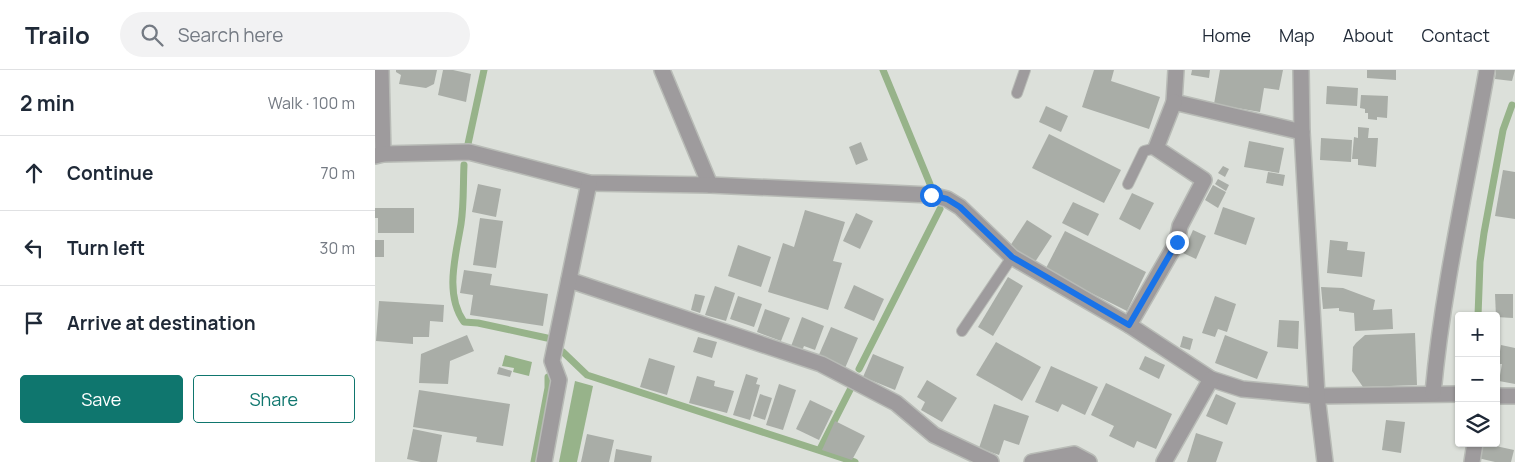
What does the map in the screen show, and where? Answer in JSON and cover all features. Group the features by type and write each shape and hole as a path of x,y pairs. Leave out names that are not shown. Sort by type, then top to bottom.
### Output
{"street":[{"path":"381,70 379,155 469,152 589,183 931,195 947,199 960,207 1012,257 1129,325 1211,380 1241,389 1317,396 1455,394"},
{"path":"662,70 710,186"},
{"path":"1129,325 1177,242 1180,226 1204,180 1155,148 1174,102 1176,70"},
{"path":"1301,70 1301,132 1317,396 1325,462"},
{"path":"1433,393 1438,338 1450,260 1487,70"},
{"path":"1174,102 1301,132"},
{"path":"545,462 559,380 552,361 589,183"},
{"path":"569,280 821,364 896,403 934,435 991,462"},
{"path":"1163,462 1211,380"},
{"path":"1500,396 1515,396"},
{"path":"1472,462 1474,447"},
{"path":"1031,462 1074,454 1089,462"}],"lane":[{"path":"1017,93 1025,70"},
{"path":"1128,184 1144,151 1155,148"},
{"path":"962,331 1012,257"}],"shaded area":[{"path":"505,355 532,362 529,376 513,372 514,368 502,366"},
{"path":"575,381 593,386 577,462 559,462"}],"building":[{"path":"396,70 437,70 434,84 426,88 399,84 401,75"},
{"path":"443,70 471,74 466,102 438,95"},
{"path":"1094,70 1114,70 1111,81 1160,97 1149,129 1082,107"},
{"path":"1192,70 1210,70 1209,78 1191,75"},
{"path":"1220,70 1283,70 1279,90 1264,88 1260,112 1214,104"},
{"path":"1367,70 1396,70 1396,80 1367,78"},
{"path":"1496,70 1515,70 1512,81 1495,79"},
{"path":"1327,86 1358,88 1357,106 1326,104"},
{"path":"1361,95 1388,96 1387,118 1377,117 1377,120 1368,119 1368,113 1365,113 1365,109 1360,108"},
{"path":"1046,106 1068,116 1061,132 1039,122"},
{"path":"1358,127 1369,128 1368,138 1378,138 1376,167 1358,165 1358,159 1352,159 1354,137 1358,138"},
{"path":"1049,134 1121,170 1104,203 1032,168"},
{"path":"1321,138 1352,140 1351,162 1320,160"},
{"path":"1249,141 1284,148 1279,173 1244,167"},
{"path":"861,142 868,160 856,165 849,147"},
{"path":"1223,166 1229,169 1225,177 1218,173"},
{"path":"1503,170 1515,172 1515,219 1495,216"},
{"path":"1268,172 1285,175 1283,186 1266,183"},
{"path":"1218,179 1229,185 1226,191 1215,184"},
{"path":"478,184 501,189 496,217 472,212"},
{"path":"1213,185 1226,192 1218,208 1205,200"},
{"path":"1132,193 1154,203 1140,230 1119,219"},
{"path":"1073,202 1099,214 1088,236 1062,223"},
{"path":"1223,207 1255,218 1246,245 1214,234"},
{"path":"375,208 414,208 414,233 378,233 378,218 375,218"},
{"path":"805,210 845,222 833,261 842,263 828,310 768,292 783,243 794,247"},
{"path":"856,213 873,221 860,249 843,241"},
{"path":"480,218 503,221 496,268 473,265"},
{"path":"1027,220 1052,236 1035,262 1010,246"},
{"path":"1193,230 1206,236 1196,259 1183,253"},
{"path":"1065,231 1146,272 1127,311 1045,270"},
{"path":"375,240 384,240 384,257 375,257"},
{"path":"1330,240 1348,242 1347,250 1365,252 1362,277 1327,273"},
{"path":"738,245 771,257 761,287 728,276"},
{"path":"464,270 492,274 490,285 548,294 543,326 470,315 473,295 460,293"},
{"path":"1008,277 1023,286 993,336 978,327"},
{"path":"854,285 884,299 874,321 844,308"},
{"path":"715,286 735,293 726,321 705,315"},
{"path":"1321,287 1343,288 1375,300 1373,310 1392,309 1393,329 1355,331 1354,313 1339,311 1339,308 1323,309"},
{"path":"695,294 705,296 700,313 691,310"},
{"path":"1495,294 1513,294 1513,318 1500,317 1500,312 1496,312"},
{"path":"738,296 762,304 754,327 730,319"},
{"path":"1215,296 1236,304 1227,332 1218,329 1215,337 1202,333"},
{"path":"379,301 444,305 443,322 430,321 429,337 413,337 413,344 376,341"},
{"path":"765,309 790,318 781,341 757,332"},
{"path":"802,317 824,326 815,350 804,346 801,353 790,349"},
{"path":"1279,320 1299,321 1298,349 1277,347"},
{"path":"831,327 858,338 845,368 818,357"},
{"path":"1415,333 1417,385 1363,387 1352,371 1353,347 1356,343 1365,335"},
{"path":"467,335 474,351 450,361 448,384 419,383 421,354"},
{"path":"1225,335 1268,352 1257,379 1215,363"},
{"path":"1183,336 1193,339 1190,350 1180,347"},
{"path":"698,337 717,342 712,358 693,352"},
{"path":"996,342 1041,367 1022,401 976,375"},
{"path":"1501,345 1515,348 1515,384 1500,381 1502,364 1500,364"},
{"path":"873,354 904,367 895,390 863,377"},
{"path":"1145,356 1165,365 1159,379 1139,369"},
{"path":"649,358 675,366 667,395 640,387"},
{"path":"1051,366 1098,387 1085,415 1062,404 1058,412 1035,402"},
{"path":"499,367 512,371 510,377 497,374"},
{"path":"746,374 758,378 756,384 760,385 750,420 733,415"},
{"path":"697,376 715,381 714,386 734,391 727,413 689,403"},
{"path":"927,380 957,398 942,422 921,410 925,402 917,397"},
{"path":"1106,383 1172,414 1156,449 1137,441 1134,448 1109,436 1114,426 1091,415"},
{"path":"779,384 796,390 783,430 766,425"},
{"path":"419,390 510,404 503,446 476,442 477,437 413,427"},
{"path":"760,394 772,398 765,420 753,416"},
{"path":"1216,394 1236,403 1227,425 1206,416"},
{"path":"810,400 833,411 819,440 796,429"},
{"path":"994,404 1029,416 1019,445 1004,440 999,455 979,448"},
{"path":"1386,420 1405,422 1401,453 1382,450"},
{"path":"835,421 865,436 852,460 822,450"},
{"path":"413,429 442,435 437,462 421,462 407,459"},
{"path":"1196,433 1223,442 1216,462 1187,462"},
{"path":"587,434 614,440 609,462 581,462"},
{"path":"1481,447 1500,447 1514,450 1511,462 1495,462 1478,458"},
{"path":"616,449 652,456 651,462 614,462"}],"waterway":[{"path":"468,144 484,70"},
{"path":"883,70 930,184"},
{"path":"1478,312 1480,262 1484,233 1503,130 1512,105"},
{"path":"464,165 462,217 453,274 454,299 458,311 464,322 478,323 547,338"},
{"path":"859,369 940,209"},
{"path":"563,352 587,375 855,462"},
{"path":"534,462 548,388 548,377"},
{"path":"820,449 851,388"}],"route":[{"path":"931,195 947,199 960,207 1012,257 1129,325 1177,242"}]}
